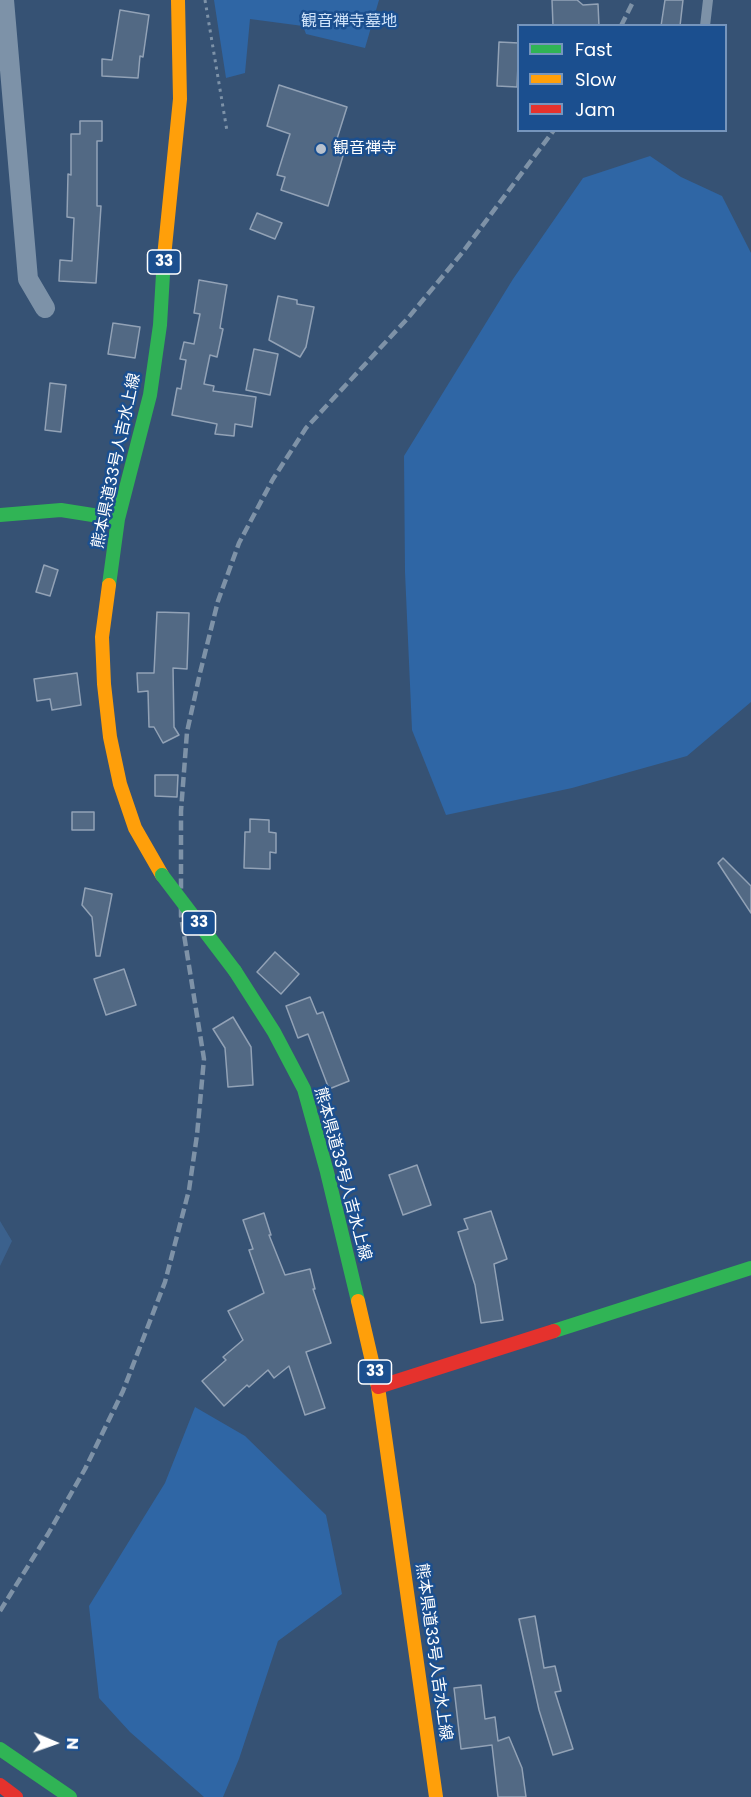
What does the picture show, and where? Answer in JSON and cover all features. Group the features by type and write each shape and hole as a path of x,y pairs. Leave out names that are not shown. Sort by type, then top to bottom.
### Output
{"main road":[{"name":"熊本県道33号人吉水上線","path":"178,0 180,99 166,231 160,325 150,395 118,519 102,637 108,716 120,784 135,828 162,875 235,971 274,1032 304,1089 327,1172 378,1387 436,1797"},
{"path":"0,515 61,510 118,519"},
{"path":"378,1387 751,1268"},
{"path":"0,1749 70,1797"},
{"path":"0,1785 16,1797"}],"street":[{"path":"4,0 28,279 45,308"}],"lane":[{"path":"705,24 708,0"}],"path":[{"path":"205,0 227,131"}],"green space":[{"name":"観音禅寺墓地","path":"214,0 379,0 365,48 306,34 303,26 250,19 245,73 226,78"},
{"path":"650,156 681,177 722,196 751,253 751,702 687,756 572,788 446,815 412,730 405,572 404,456 513,279 583,178"},
{"path":"195,1407 245,1436 326,1515 342,1594 278,1641 239,1759 223,1797 204,1797 130,1732 99,1698 89,1606 165,1483"}],"shaded area":[{"path":"0,1221 12,1241 0,1266"}],"building":[{"path":"552,0 577,0 583,5 598,4 599,24 553,24"},
{"path":"665,0 683,0 680,24 661,24"},
{"path":"120,10 149,15 143,57 140,56 138,78 102,76 102,59 112,60"},
{"path":"499,42 517,43 517,87 497,86"},
{"name":"観音禅寺","path":"279,85 347,107 335,145 345,149 328,206 281,190 285,177 277,175 290,134 267,126"},
{"path":"80,121 102,121 102,141 97,141 97,206 101,206 96,283 59,281 60,260 72,261 74,218 67,217 68,174 71,175 71,134 80,134"},
{"path":"257,213 282,223 275,239 250,229"},
{"path":"199,280 227,285 220,328 223,329 217,357 210,355 204,384 214,386 213,391 256,397 252,427 235,424 234,436 215,434 217,424 172,415 177,388 181,389 186,360 180,359 184,342 194,344 200,314 194,313"},
{"path":"278,296 297,300 297,304 314,307 306,347 300,357 269,340"},
{"path":"113,323 140,327 135,358 108,354"},
{"path":"254,349 278,354 270,395 246,390"},
{"path":"50,383 66,385 61,432 45,430"},
{"path":"44,565 58,570 50,596 36,592"},
{"path":"157,612 189,613 187,669 173,668 174,727 179,735 163,743 154,727 149,727 148,691 138,692 137,673 154,673"},
{"path":"77,673 81,705 52,710 50,699 37,701 34,679"},
{"path":"155,775 178,775 177,797 155,796"},
{"path":"72,812 94,812 94,830 72,830"},
{"path":"250,819 269,820 269,832 276,833 276,853 270,852 270,869 244,868 245,832 250,832"},
{"path":"723,858 751,886 751,913 718,863"},
{"path":"85,888 112,894 100,956 96,956 92,917 82,905"},
{"path":"275,952 299,974 281,994 257,972"},
{"path":"124,969 136,1005 106,1015 94,979"},
{"path":"310,997 317,1014 323,1012 349,1081 329,1089 308,1034 298,1038 286,1006"},
{"path":"233,1017 251,1047 253,1085 228,1087 225,1048 213,1029"},
{"path":"417,1165 431,1205 403,1215 389,1175"},
{"path":"491,1211 507,1259 494,1264 503,1320 481,1323 475,1285 458,1232 468,1229 464,1219"},
{"path":"264,1213 271,1235 269,1235 285,1275 310,1269 315,1289 313,1289 331,1343 306,1352 325,1408 305,1415 289,1366 274,1378 268,1370 224,1406 202,1381 226,1360 223,1357 243,1340 228,1311 264,1293 249,1250 253,1249 243,1220"},
{"path":"535,1616 544,1668 555,1666 561,1691 555,1692 573,1749 553,1755 539,1710 519,1619"},
{"path":"481,1685 485,1719 495,1717 498,1741 509,1737 522,1768 526,1797 498,1797 492,1745 461,1749 454,1688"}],"railway":[{"path":"622,24 634,0"},
{"path":"0,1611 85,1469 123,1391 165,1282 189,1190 204,1059 181,916 181,811 187,732 218,601 239,543 273,479 306,428 408,318 462,253 553,132"}],"traffic: fast":[{"path":"109,585 118,519 150,395 160,325 164,257"},
{"path":"0,515 61,510 118,519"},
{"path":"162,875 235,971"},
{"path":"235,971 274,1032 304,1089 327,1172 358,1301"},
{"path":"554,1331 751,1268"},
{"path":"0,1749 70,1797"}],"traffic: slow":[{"path":"164,257 180,99 178,0"},
{"path":"109,585 102,637 110,737 120,784 135,828 162,875"},
{"path":"358,1301 378,1387 436,1797"}],"traffic: jam":[{"path":"378,1387 554,1331"},
{"path":"0,1785 16,1797"}],"place":[{"name":"観音禅寺","path":"321,149"}]}
